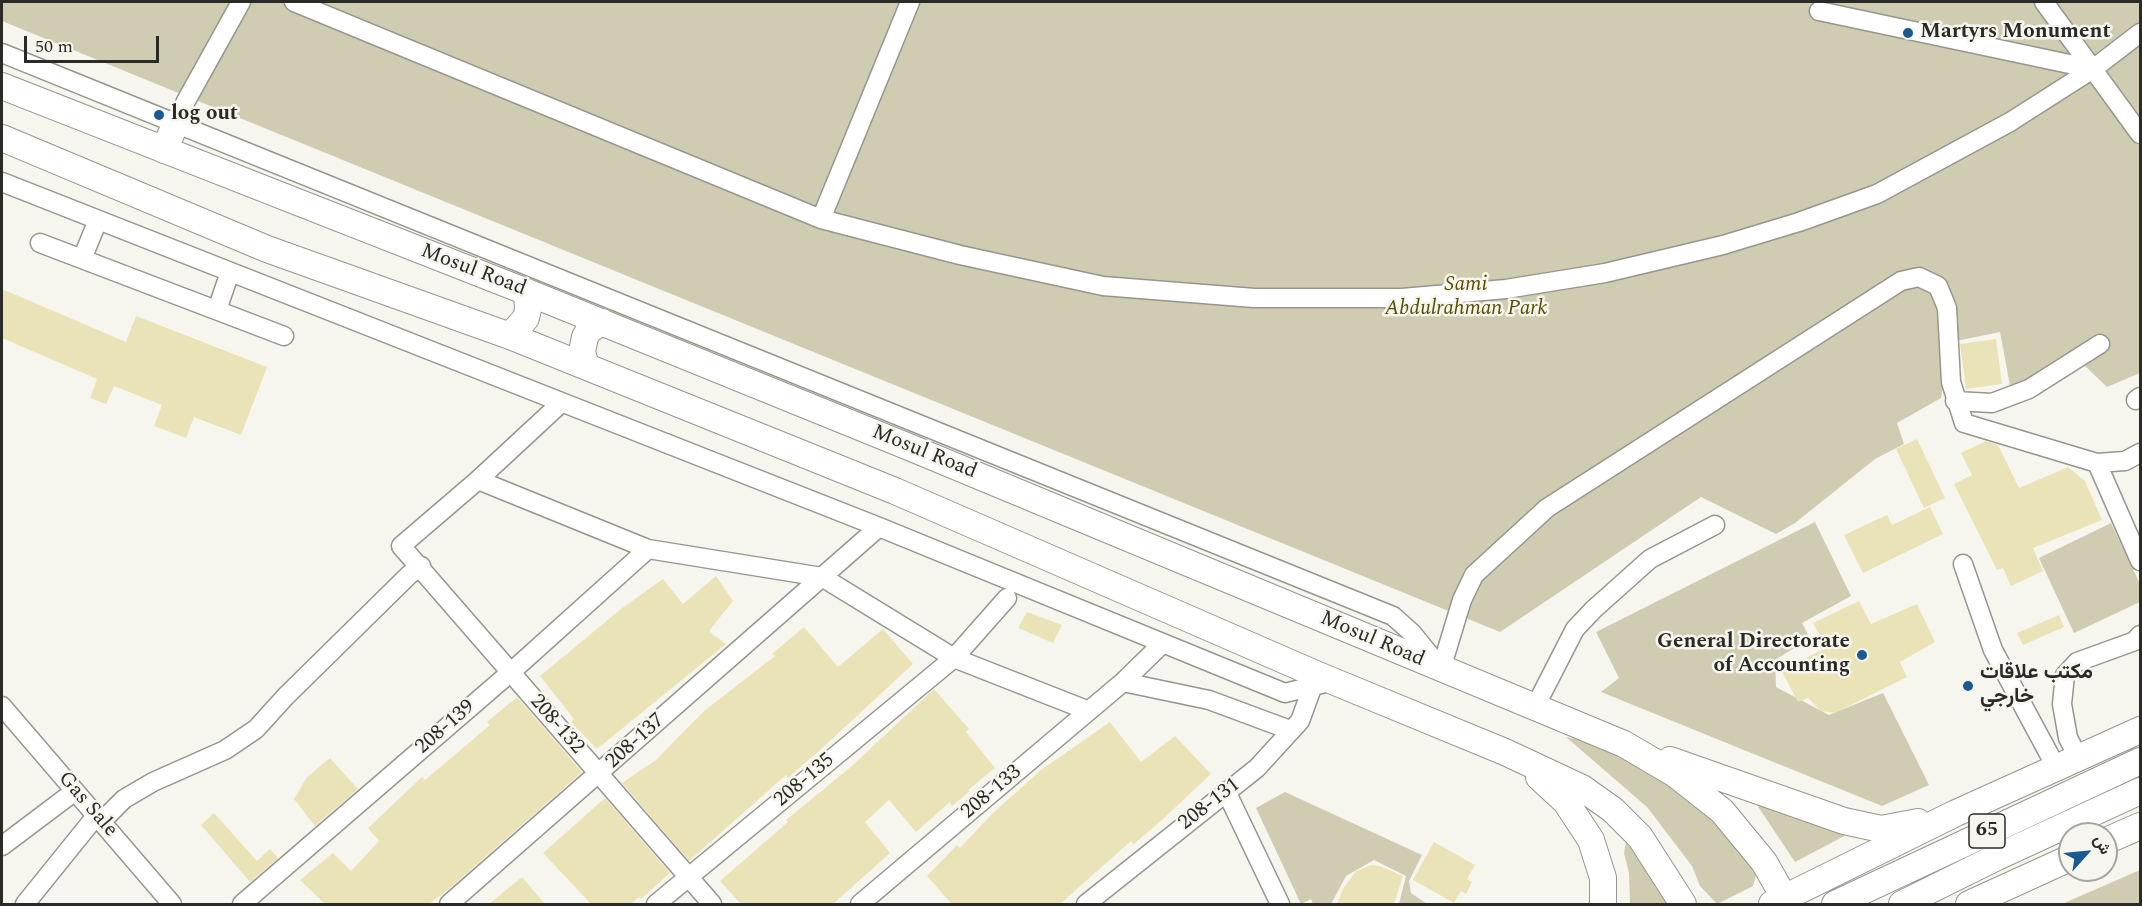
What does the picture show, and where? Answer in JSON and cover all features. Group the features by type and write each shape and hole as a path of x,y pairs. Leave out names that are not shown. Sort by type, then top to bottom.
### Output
{"highway":[{"name":"Mosul Road","path":"2,86 602,322 1624,744 1675,774 1722,811 1764,862 1781,902"},
{"path":"164,150 176,123"},
{"path":"2,138 267,249 510,336 895,491 1322,684 1505,752 1582,788 1613,810 1640,837 1683,904"},
{"path":"510,336 526,318 527,292"},
{"path":"586,366 582,352 585,337 589,330 602,322"},
{"name":"65","path":"1781,902 1956,813 2140,730"},
{"path":"1624,744 1844,821 1881,830 1956,813"},
{"path":"1505,752 1548,783 1582,823 1598,857 1603,878 1603,904"},
{"name":"65","path":"1835,904 2140,761"},
{"name":"65","path":"1902,904 2140,791"},
{"path":"2118,836 2140,826"},
{"path":"1969,904 2058,863"}],"street":[{"path":"176,123 241,2"},
{"path":"294,2 821,219 960,255 1103,286 1266,298 1402,298 1506,289 1605,273 1704,250 1799,222 1877,194 2010,122 2093,69 2140,33"},
{"path":"821,219 910,2"},
{"path":"2044,2 2140,134"},
{"path":"1819,11 2093,69"},
{"path":"2,52 1393,616 1412,633 1441,669"},
{"path":"2,182 879,527 1285,693 1322,684"},
{"path":"82,259 98,220"},
{"path":"40,243 284,336"},
{"path":"217,310 230,272"},
{"path":"1441,669 1462,600 1474,575 1546,508 1901,281 1919,276 1938,286 1947,308 1951,382 1955,401 1964,423 2097,462 2125,460 2140,453"},
{"path":"1955,401 1992,403 2029,389 2100,344"},
{"path":"561,403 478,480 648,549 822,578 954,658 1089,711"},
{"path":"2097,462 2140,561"},
{"name":"208-132","path":"478,480 401,546 421,566 712,904"},
{"path":"1535,707 1575,629 1594,609 1650,559 1715,525"},
{"name":"208-137","path":"449,904 879,527"},
{"name":"208-139","path":"242,904 511,672 648,549"},
{"path":"1963,564 1993,650 2067,762"},
{"path":"26,904 99,819 124,799 153,782 225,750 256,729 286,696 409,575 421,566"},
{"name":"208-135","path":"656,904 954,658 1007,598"},
{"path":"2067,762 2068,738 2062,704 2065,675 2077,662 2135,641 2140,635"},
{"name":"208-133","path":"860,904 1123,682 1163,643"},
{"path":"1123,682 1209,700 1290,730"},
{"name":"208-131","path":"1086,904 1257,768 1300,721 1322,684"},
{"name":"Gas Sale","path":"2,706 172,904"},
{"path":"2,846 75,791"},
{"path":"1226,791 1280,904"}],"green space":[{"name":"Sami Abdulrahman Park","path":"2,2 2140,2 2140,373 2107,387 2085,366 2046,385 2011,391 2000,332 1951,342 1941,398 1897,423 1904,444 1875,459 1795,523 1776,534 1701,497 1500,632 2,21"},
{"path":"1815,522 1851,596 1802,623 1810,638 1775,660 1776,687 1829,715 1883,693 1929,785 1882,806 1601,692 1619,678 1596,632"},
{"path":"2111,523 2140,584 2140,602 2074,633 2039,558"},
{"path":"1566,737 1589,742 1652,768 1700,803 1757,872 1753,886 1717,904 1700,886 1692,866 1647,807"},
{"path":"1285,792 1422,855 1409,881 1411,893 1427,904 1399,904 1406,876 1374,860 1346,876 1331,904 1313,904 1311,899 1301,904 1256,808"},
{"path":"1749,793 1850,833 1795,862"},
{"path":"1626,842 1669,900 1664,904 1630,904 1629,873 1624,853"},
{"path":"2140,870 2140,904 2062,904 2112,882 2118,882 2118,880"}],"building":[{"path":"2,289 126,342 136,316 267,367 241,435 194,417 186,438 154,426 162,405 114,386 106,404 90,398 97,379 2,338"},
{"path":"1996,339 2002,384 1966,389 1960,344"},
{"path":"1917,439 1945,498 1924,508 1896,449"},
{"path":"1986,441 1998,445 2019,488 2068,467 2085,481 2102,520 2033,548 2043,571 2011,586 2003,568 1997,570 1954,484 1972,475 1961,453"},
{"path":"1930,507 1943,534 1863,573 1844,535 1887,515 1892,525"},
{"path":"716,576 733,601 709,631 726,644 597,749 571,722 574,719 540,676 621,609 663,579 683,604"},
{"name":"General Directorate of Accounting","path":"1859,601 1871,624 1917,604 1935,642 1900,662 1907,677 1835,713 1821,711 1808,698 1798,702 1781,670 1826,648 1813,623"},
{"path":"1027,612 1062,625 1053,643 1018,628"},
{"path":"2059,615 2064,627 2023,645 2017,633"},
{"path":"804,627 838,667 883,629 913,664 819,751 788,778 786,775 689,861 622,783 656,760 704,711 775,656 772,654"},
{"path":"934,689 969,729 966,732 995,768 952,806 950,802 916,832 889,800 865,822 890,853 833,904 741,904 720,881 788,822 786,820 852,766"},
{"path":"517,697 582,772 450,888 429,904 325,904 300,880 333,853 351,871 379,841 368,828 422,777 425,780 490,725 487,722"},
{"path":"1110,722 1141,762 1175,736 1211,774 1134,844 1131,841 1060,904 952,904 927,876 957,845 960,848 992,814 1041,770"},
{"path":"330,758 358,789 315,826 294,799 307,777"},
{"path":"605,798 670,873 641,899 639,897 631,904 591,904 543,853"},
{"path":"214,813 257,861 270,849 278,858 250,882 201,825"},
{"path":"1434,842 1475,865 1467,879 1472,882 1466,894 1461,891 1454,903 1413,880"},
{"path":"1371,865 1380,866 1403,876 1394,904 1337,904 1343,889 1355,872"},
{"path":"522,877 545,904 489,904"}],"place":[{"name":"Martyrs Monument","path":"1908,33"},
{"name":"log out","path":"159,115"},
{"name":"General Directorate of Accounting","path":"1862,655"},
{"name":"مكتب علاقات خارجي","path":"1968,686"}]}
